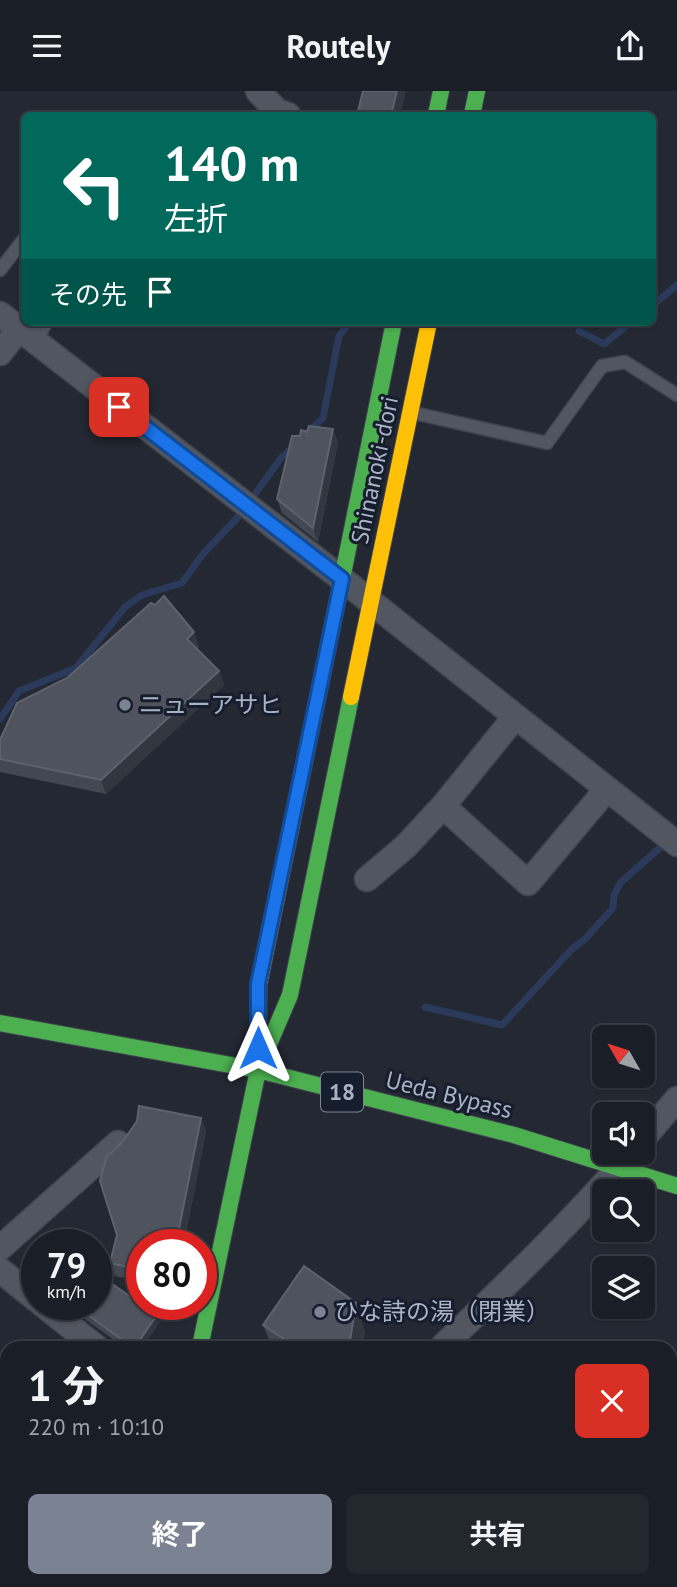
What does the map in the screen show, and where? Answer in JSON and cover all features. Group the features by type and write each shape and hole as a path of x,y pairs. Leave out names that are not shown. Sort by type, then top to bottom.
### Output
{"highway":[{"path":"437,112 442,91"},
{"path":"473,112 477,91"},
{"name":"Shinanoki-dori","path":"258,1070 258,984 393,326"},
{"name":"Shinanoki-dori","path":"258,1070 290,995 428,326"},
{"name":"Ueda Bypass","path":"0,1023 258,1070 592,1153"},
{"path":"201,1341 258,1070"},
{"name":"Ueda Bypass","path":"632,1165 677,1186"}],"street":[{"path":"258,91 280,112"},
{"path":"0,353 25,327 677,845"},
{"path":"367,879 406,846 443,806 515,717"},
{"path":"443,806 528,883 607,789"},
{"path":"655,1125 677,1099"},
{"path":"0,1248 118,1143"},
{"path":"448,1341 603,1188 621,1165"},
{"path":"0,1271 21,1287"},
{"path":"61,1320 88,1341"}],"lane":[{"path":"0,269 21,243"},
{"path":"410,412 547,443 602,366 625,362 677,395"}],"building":[{"path":"363,91 397,91 392,112 358,112"},
{"path":"309,426 333,429 313,528 277,499 292,436 300,436 301,430 307,432"},
{"name":"ニューアサヒ","path":"164,596 194,632 187,639 219,671 101,780 0,759 0,740 17,703 67,678 151,603 155,605"},
{"path":"139,1106 201,1118 179,1229 126,1229 126,1266 112,1263 117,1235 100,1181 106,1158 124,1140 137,1121"},
{"path":"304,1266 356,1303 350,1341 282,1341 284,1339 263,1325"},
{"path":"112,1284 126,1294 126,1320 154,1320 139,1341 124,1341 95,1320 112,1320"}],"waterway":[{"path":"656,302 677,285"},
{"path":"308,432 323,418 339,336 347,326"},
{"path":"579,331 604,344 626,326"},
{"path":"250,501 281,458 295,445"},
{"path":"0,719 19,691 76,668 125,607 142,595 182,583 202,555 239,516"},
{"path":"425,1007 502,1025 613,908 614,895 621,882 662,846"}],"traffic: fast":[{"path":"437,112 441,91"},
{"path":"473,112 477,91"},
{"path":"328,648 393,326"},
{"path":"201,1341 258,1070 290,995 351,697"},
{"path":"0,1023 258,1070 514,1135 677,1186"}],"traffic: slow":[{"path":"351,697 428,326"},
{"path":"258,1050 259,984 328,648"}],"place":[{"name":"ニューアサヒ","path":"125,705"},
{"name":"ひな詩の湯（閉業）","path":"320,1312"}],"route":[{"path":"119,407 342,579 258,984 258,1048"}]}
